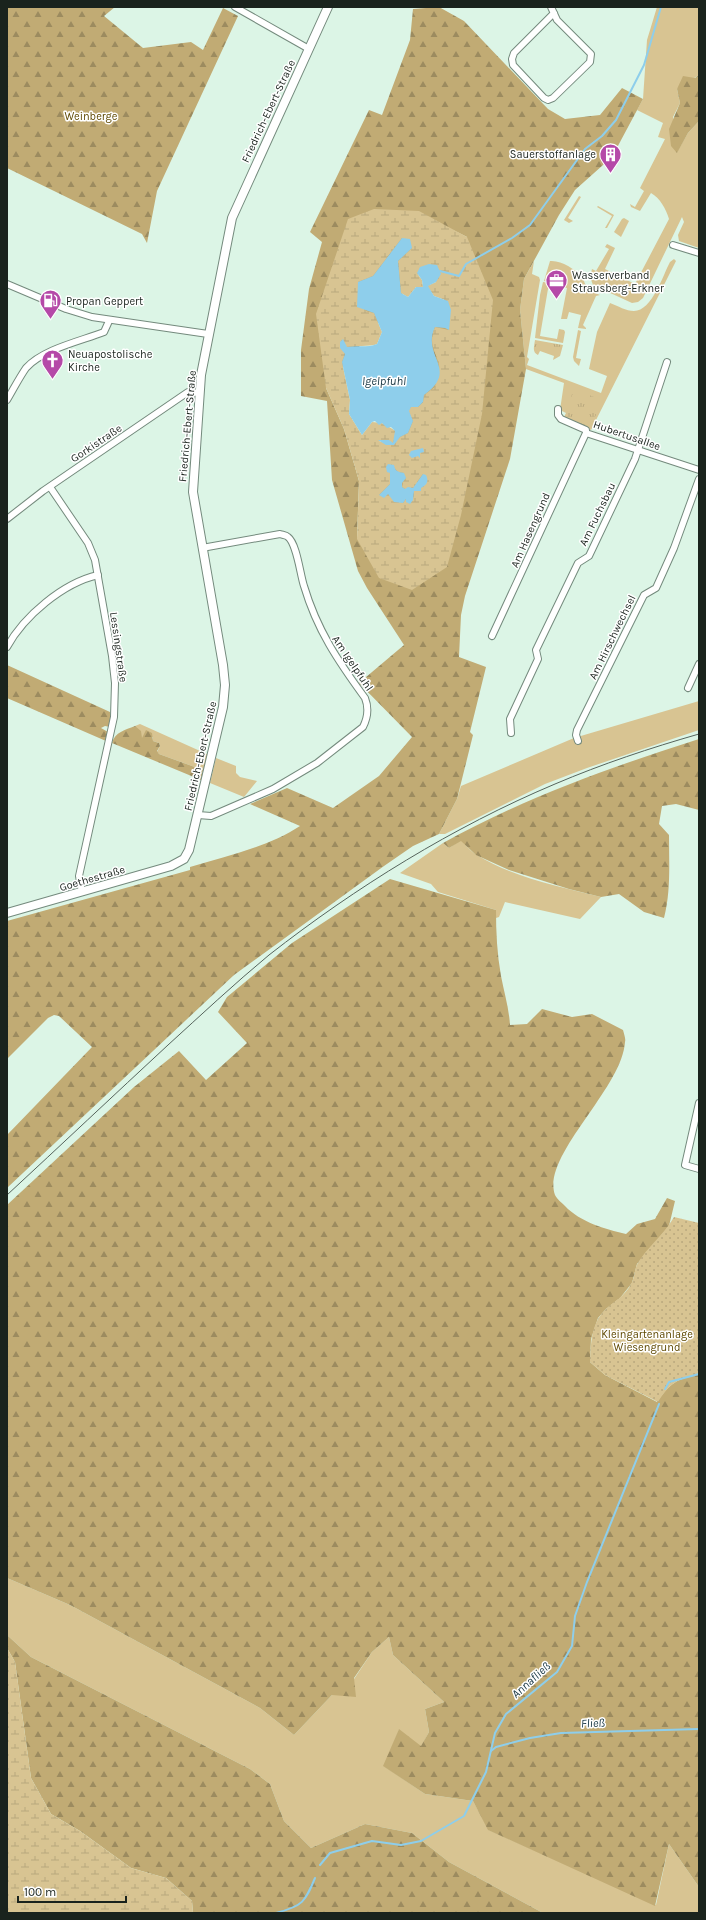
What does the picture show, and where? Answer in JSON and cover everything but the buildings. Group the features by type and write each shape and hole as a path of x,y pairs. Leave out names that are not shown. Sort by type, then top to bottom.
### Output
{"street":[{"path":"234,7 309,49"},
{"name":"Friedrich-Ebert-Straße","path":"181,861 188,850 198,815 223,707 225,685 220,644 193,492 200,393 208,334 232,218 328,7"},
{"path":"553,10 557,20 591,54 591,58 590,62 553,98 548,100 544,98 513,64 512,60 514,53 553,10"},
{"path":"673,244 699,253"},
{"path":"7,284 66,309 109,321 208,334"},
{"path":"7,400 24,372 33,362 50,352 104,332 109,321"},
{"name":"Am Fuchsbau","path":"511,733 510,719 538,659 536,650 578,563 588,556 638,450 667,362"},
{"name":"Gorkistraße","path":"7,519 50,486 188,392 200,393"},
{"name":"Hubertusallee","path":"558,409 558,416 561,419 586,430 586,433 699,470"},
{"name":"Am Hasengrund","path":"492,636 586,433"},
{"name":"Am Hirschwechsel","path":"578,741 576,735 577,730 644,595 656,588 674,548 699,479"},
{"name":"Lessingstraße","path":"50,486 88,543 98,575 112,656 115,698 112,730 79,876 82,892"},
{"name":"Am Igelpfuhl","path":"198,815 211,816 263,794 317,763 363,727 366,720 368,706 329,647 319,628 309,603 293,543 288,536 280,534 202,548"},
{"path":"7,647 36,612 60,592 78,581 98,575"},
{"path":"688,688 699,664"},
{"name":"Goethestraße","path":"7,913 171,866 181,861"},
{"path":"699,1103 685,1165 699,1169"}],"green space":[{"name":"Weinberge","path":"7,7 115,7 104,16 143,48 191,42 203,50 223,8 238,16 157,191 147,243 142,234 7,168"},
{"path":"439,7 464,21 548,109 565,119 600,115 622,88 643,99 612,157 575,190 559,215 524,279 520,310 526,369 510,459 465,596 461,615 459,657 486,667 470,732 473,735 457,799 439,834 413,846 234,975 7,1188 7,1135 92,1047 59,1016 54,1015 48,1018 7,1059 7,921 190,870 190,867 275,840 300,826 250,804 287,788 333,808 379,776 412,737 359,683 404,645 367,588 358,571 332,480 327,401 301,396 301,350 309,289 322,242 310,232 369,110 382,115 410,40 413,9","holes":["453,230 467,237 357,539 359,481 344,429 326,388"]},
{"path":"657,7 699,7 699,75 677,89 680,103 673,117 677,152 688,133 699,121 699,248 679,241 678,235 684,222 682,217 643,298 638,302 632,303 593,285 590,277 592,269 596,271 609,249 605,247 607,244 615,248 605,269 635,284 669,219 662,204 651,193 640,211 631,207 630,204 635,207 644,191 640,188 665,139 658,137 663,123 637,110 643,99 647,40"},
{"path":"699,75 699,121 688,133 677,153 671,146 669,129 680,103 677,89 683,76 695,78"},
{"path":"579,196 581,197 568,218 573,221 569,223 564,220"},
{"path":"598,206 614,215 607,228 605,228 612,216 597,207"},
{"path":"374,209 419,211 467,237 493,300 482,414 461,515 447,567 412,590 379,578 357,539 359,481 344,429 326,388 316,314 348,219","holes":["402,238 412,248 398,261 401,293 408,297 416,287 423,287 422,280 417,273 436,282 427,286 434,296 448,301 449,330 435,327 432,342 439,365 435,387 424,395 423,402 418,407 411,407 408,411 413,421 408,433 400,437 391,445 379,441 386,440 393,443 396,431 382,423 372,422 362,435 349,414 350,400 342,362 345,354 343,339 346,347 377,344 382,332 374,313 366,311 358,282 373,276","391,464 398,472 404,473 402,487 405,489 413,489 423,474 424,486 414,491 413,500 406,499 403,503 388,494 379,495 390,484"]},
{"path":"624,218 629,221 621,237 614,232"},
{"path":"674,259 676,261 591,430 564,417 566,413 560,410 564,383 526,369 520,310 524,279 534,261 532,274 539,277 540,280 527,357 529,359 527,365 601,393 607,376 589,369 597,332 610,303 634,311 646,305 656,291 670,262"},
{"path":"550,261 563,263 583,276 588,288 600,295 596,296 583,325 586,329 578,328 581,315 569,312 567,319 561,319 567,288 553,285 554,283 544,281"},
{"path":"543,282 549,283 540,336 557,339 559,329 564,330 563,343 535,338"},
{"path":"578,330 581,331 576,358 581,359 579,366 574,361 573,357"},
{"path":"535,340 563,345 560,356 553,360 554,356 540,351 538,355 536,354 534,351"},
{"path":"573,389 602,400 590,429 567,418"},
{"path":"7,665 110,712 110,727 105,726 101,728 108,732 106,741 7,698"},
{"path":"699,701 699,730 587,768 545,784 445,834 439,834 457,799 461,786 574,738"},
{"path":"140,724 209,755 203,780 203,770 159,754 157,752 160,746 159,743 153,741 153,737 142,739 135,726"},
{"path":"135,726 141,731 142,738 146,730 152,733 153,741 159,743 160,746 157,751 159,754 203,770 201,780 112,743 115,736 124,730"},
{"path":"699,739 699,810 676,804 662,806 659,824 669,835 669,887 664,918 644,912 619,894 601,897 569,889 509,870 476,855 461,841 449,848 443,843 505,812 568,785 601,772"},
{"path":"216,758 236,766 236,773 240,777 257,781 244,797 210,783"},
{"path":"461,840 475,854 491,863 521,875 553,885 601,897 580,919 505,902 499,917 496,918 496,910 438,892 431,884 400,873 443,843 449,848"},
{"path":"390,879 496,910 499,960 510,1025 527,1024 542,1009 572,1017 592,1014 623,1030 625,1041 621,1060 611,1080 570,1142 560,1161 554,1179 555,1195 558,1199 571,1212 585,1221 626,1234 637,1224 655,1219 667,1198 675,1201 669,1226 637,1264 632,1283 620,1298 606,1309 598,1318 591,1339 590,1362 605,1375 657,1402 670,1386 679,1380 699,1374 699,1887 669,1844 655,1906 488,1830 473,1801 425,1794 383,1766 399,1729 421,1746 429,1732 425,1709 444,1702 393,1655 389,1637 372,1652 354,1678 356,1697 332,1695 294,1735 260,1708 70,1605 7,1578 7,1205 134,1087 179,1051 206,1080 247,1043 218,1012 227,997 292,943"},
{"name":"Kleingartenanlage Wiesengrund","path":"674,1217 699,1223 699,1374 680,1380 670,1386 658,1402 605,1375 590,1362 591,1348 594,1328 600,1315 629,1288 637,1265 642,1257"},
{"path":"7,1578 70,1605 260,1708 294,1735 332,1695 354,1679 372,1652 389,1637 393,1655 444,1702 425,1709 429,1732 421,1747 399,1730 384,1766 425,1794 473,1801 489,1830 656,1905 669,1844 699,1887 699,1913 543,1913 449,1862 412,1833 365,1824 311,1848 284,1821 270,1784 250,1769 31,1657 7,1635"},
{"path":"7,1635 31,1657 250,1769 270,1784 284,1821 311,1848 365,1824 412,1833 449,1862 543,1913 193,1913 192,1901 166,1878 131,1868 80,1831 51,1814 31,1778 15,1662 7,1648"},
{"path":"7,1648 15,1662 31,1778 51,1814 80,1831 131,1868 166,1878 192,1901 193,1913 7,1913"}],"water":[{"name":"Igelpfuhl","path":"402,238 410,239 412,248 398,261 401,293 408,297 416,287 423,287 422,280 417,273 420,267 429,264 437,265 441,274 436,282 428,286 434,296 448,301 451,310 449,330 435,327 432,337 432,347 440,370 439,378 434,386 424,395 423,402 418,407 411,407 409,411 413,421 408,433 400,437 394,445 386,445 378,440 389,440 393,443 395,431 391,427 387,428 382,423 379,425 375,421 372,422 362,435 349,414 350,400 342,362 345,354 340,348 340,342 343,339 347,347 370,346 377,344 382,332 374,313 357,307 358,282 373,276"},
{"path":"423,448 424,452 420,453 420,458 418,456 412,458 409,455 411,451"},
{"path":"388,464 394,465 397,471 404,473 406,478 402,483 402,487 405,489 408,487 413,488 423,474 426,475 427,483 421,488 421,491 414,491 413,500 410,504 406,502 406,499 403,503 394,502 388,494 384,498 379,495 390,484 390,473 387,472 386,467"}],"waterway":[{"path":"440,271 459,276 466,264 512,238 530,225 585,149 602,136 616,120 644,65 661,7"},
{"name":"Annafließ","path":"665,1389 669,1382 699,1374"},
{"name":"Annafließ","path":"320,1865 330,1853 372,1841 401,1845 421,1841 464,1816 486,1772 495,1733 506,1714 557,1672 572,1646 575,1616 587,1582 659,1404"},
{"name":"Fließ","path":"491,1751 496,1747 530,1738 561,1733 699,1729"},
{"name":"Annafließ","path":"276,1913 292,1908 302,1902 315,1878"}],"tram line":[{"path":"7,1195 168,1045 256,966 302,930 371,882 443,839 517,801 608,763 699,734"}],"place":[{"name":"Sauerstoffanlage","path":"611,174"},
{"name":"Wasserverband Strausberg-Erkner","path":"556,300"},
{"name":"Propan Geppert","path":"51,320"},
{"name":"Neuapostolische Kirche","path":"52,380"}]}
